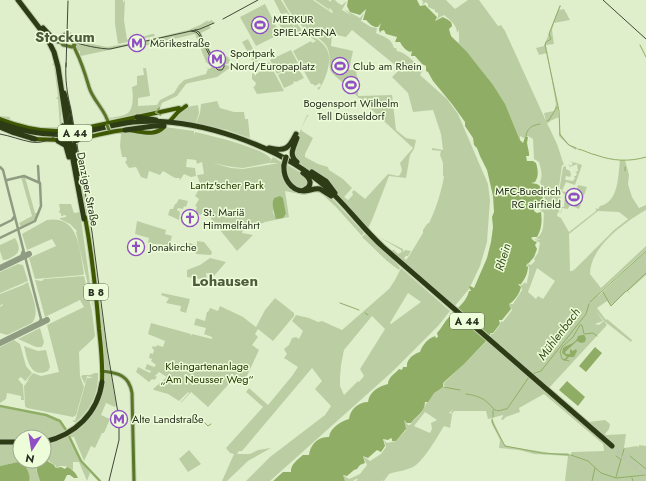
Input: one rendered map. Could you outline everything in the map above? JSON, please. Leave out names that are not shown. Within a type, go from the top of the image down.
[{"type":"highway","name":"Danziger Straße","points":[[19,0],[50,39],[58,57],[62,91]]},
{"type":"highway","name":"Danziger Straße","points":[[19,0],[50,42],[57,62],[84,215]]},
{"type":"highway","points":[[40,25],[54,40],[58,42],[60,39]]},
{"type":"highway","points":[[44,33],[53,59],[56,61]]},
{"type":"highway","points":[[62,91],[84,215]]},
{"type":"highway","points":[[137,117],[148,118],[168,124]]},
{"type":"highway","points":[[0,123],[42,131]]},
{"type":"highway","points":[[0,123],[12,132],[35,139]]},
{"type":"highway","name":"A 44","points":[[0,123],[28,134],[61,137],[81,135],[130,125],[168,124],[208,129],[246,141],[275,154],[302,169],[322,184],[341,203],[365,232],[399,263],[611,446]]},
{"type":"highway","points":[[125,130],[168,124]]},
{"type":"highway","name":"A 44","points":[[168,124],[233,139],[265,151],[293,166],[316,181],[341,203]]},
{"type":"highway","name":"Danziger Straße","points":[[70,136],[84,215]]},
{"type":"highway","points":[[58,140],[70,136]]},
{"type":"highway","points":[[70,136],[78,179]]},
{"type":"highway","points":[[246,141],[280,150],[289,146],[296,136]]},
{"type":"highway","points":[[296,136],[291,156],[294,160],[326,181],[341,203]]},
{"type":"highway","points":[[296,136],[284,165],[286,180],[295,189],[303,191],[317,189],[322,190],[341,203]]},
{"type":"highway","points":[[287,157],[293,147]]},
{"type":"highway","points":[[284,165],[286,177],[291,184],[298,189],[306,189],[310,185],[309,179],[293,166]]},
{"type":"highway","name":"Danziger Straße","points":[[52,438],[67,433],[80,425],[92,410],[98,398],[101,382]]},
{"type":"highway","points":[[0,443],[12,443]]},
{"type":"main road","points":[[78,54],[62,44],[60,39],[63,35],[69,33],[72,37],[86,73],[90,90],[107,122],[110,133]]},
{"type":"main road","points":[[68,48],[75,45]]},
{"type":"main road","points":[[168,124],[178,112],[186,106]]},
{"type":"main road","points":[[70,136],[111,121],[179,108],[178,112]]},
{"type":"main road","points":[[42,131],[70,136],[110,133],[125,130]]},
{"type":"main road","points":[[6,132],[35,139],[58,140]]},
{"type":"main road","name":"Danziger Straße","points":[[84,215],[103,371],[101,382]]},
{"type":"main road","points":[[103,371],[120,375],[127,379],[131,386],[134,481]]},
{"type":"green space","points":[[115,0],[123,0],[123,3],[125,0],[124,20],[127,40],[132,37],[135,39],[153,34],[155,36],[118,44],[115,24]]},
{"type":"green space","points":[[274,0],[281,0],[301,31],[298,33],[289,18],[296,31],[291,36],[286,37],[277,20],[281,15],[289,16],[287,13],[281,14]]},
{"type":"green space","points":[[283,0],[313,0],[332,13],[333,12],[330,8],[331,11],[315,0],[328,0],[331,2],[331,0],[335,0],[342,5],[347,1],[342,10],[351,15],[344,9],[360,18],[364,13],[361,21],[371,27],[377,28],[376,33],[389,39],[397,51],[408,56],[423,70],[420,75],[447,99],[458,114],[488,184],[490,200],[487,242],[480,266],[469,289],[454,307],[383,247],[342,200],[288,159],[307,115],[309,115],[301,129],[313,138],[305,157],[318,164],[328,167],[329,170],[343,179],[352,188],[344,197],[348,200],[353,195],[352,192],[354,190],[365,199],[388,174],[400,175],[402,170],[400,163],[413,148],[332,73],[327,47],[321,40],[300,24]],"holes":[[[352,30],[400,69],[392,77],[408,93],[413,112],[433,110],[441,134],[443,150],[432,148],[432,150],[441,151],[440,155],[443,163],[444,177],[432,218],[423,230],[423,233],[406,260],[404,258],[408,256],[411,251],[405,250],[403,252],[403,249],[379,237],[401,250],[402,252],[398,254],[394,250],[391,250],[368,228],[389,176],[406,178],[410,155],[414,149],[416,140],[406,138],[396,130],[392,95],[358,96],[358,77],[356,70],[349,70],[353,51],[331,46],[332,34],[346,37]]]},
{"type":"green space","points":[[422,0],[446,0],[455,9],[468,0],[479,0],[498,26],[501,25],[505,31],[546,121],[544,113],[554,111],[556,104],[547,53],[539,55],[536,48],[544,46],[560,5],[559,10],[564,9],[570,20],[554,23],[552,30],[554,44],[546,45],[559,117],[547,123],[557,144],[564,165],[562,165],[558,194],[561,194],[559,212],[561,212],[561,207],[564,207],[565,195],[562,192],[559,192],[563,167],[566,166],[566,169],[570,171],[571,175],[570,177],[566,176],[566,180],[573,181],[575,178],[574,176],[576,176],[577,173],[575,172],[578,171],[577,164],[570,167],[568,164],[571,166],[573,163],[570,161],[582,165],[575,185],[566,182],[562,191],[575,195],[578,185],[587,187],[579,209],[570,205],[568,209],[562,208],[561,213],[558,212],[557,216],[561,218],[569,232],[596,211],[595,208],[598,209],[611,199],[618,180],[620,160],[625,160],[629,175],[628,184],[632,197],[639,208],[646,205],[646,210],[619,228],[602,245],[596,254],[590,274],[601,288],[646,246],[646,250],[601,291],[597,297],[646,251],[646,275],[628,291],[631,295],[627,291],[611,306],[607,301],[597,308],[606,320],[607,319],[632,340],[631,342],[604,321],[607,325],[548,389],[534,375],[541,371],[528,377],[609,447],[613,445],[589,424],[589,422],[605,420],[610,424],[609,429],[605,434],[606,435],[626,434],[624,448],[639,447],[639,445],[646,446],[646,481],[565,481],[568,456],[534,454],[519,450],[499,448],[500,440],[491,422],[492,418],[504,444],[507,446],[550,453],[568,453],[570,455],[572,452],[604,451],[603,444],[544,394],[519,408],[520,412],[506,417],[503,420],[501,419],[503,415],[488,419],[486,411],[454,411],[452,414],[450,428],[444,426],[422,460],[413,467],[389,474],[384,481],[382,481],[384,479],[381,481],[356,481],[358,479],[356,479],[353,481],[345,481],[343,475],[349,479],[360,474],[367,465],[363,456],[370,461],[381,454],[386,447],[384,440],[387,443],[396,441],[406,430],[403,420],[410,425],[421,413],[434,393],[441,388],[446,388],[443,384],[487,341],[499,351],[502,349],[490,338],[490,333],[493,334],[500,325],[501,321],[503,322],[512,310],[509,304],[513,304],[522,290],[519,284],[522,285],[525,282],[526,284],[527,283],[529,270],[528,265],[526,266],[528,264],[531,265],[535,261],[534,259],[538,253],[540,243],[534,239],[541,240],[536,238],[542,231],[544,213],[540,210],[545,201],[540,182],[542,175],[539,162],[534,159],[533,139],[528,136],[524,138],[520,136],[520,140],[508,112],[493,87],[466,51],[455,40],[459,43],[459,30],[457,33],[454,25],[444,15],[435,20],[438,17],[438,13],[428,7],[426,2],[422,5]],"holes":[[[598,211],[619,212],[628,219],[614,230],[575,269],[570,271],[569,234]],[[537,268],[555,281],[543,299],[538,296],[536,299],[528,292]],[[596,311],[604,321],[599,325],[595,324],[603,321]],[[425,412],[437,420],[431,423],[432,429],[430,433],[414,426]]]},
{"type":"green space","name":"MERKUR SPIEL-ARENA","points":[[265,4],[280,34],[256,46],[240,17]]},
{"type":"green space","points":[[208,20],[207,22],[212,20],[214,23],[209,25],[211,28],[201,33],[211,52],[210,53],[222,63],[217,57],[224,54],[226,57],[227,56],[230,60],[228,64],[224,64],[231,67],[217,77],[186,84],[177,96],[162,103],[159,111],[109,118],[124,115],[130,111],[133,101],[132,87],[137,85],[137,76],[144,75],[143,68],[146,68],[150,96],[138,98],[138,106],[157,105],[160,100],[174,93],[184,80],[206,74],[208,69],[206,67],[209,69],[212,67],[206,62],[195,34],[144,46],[143,41],[188,30]]},
{"type":"green space","points":[[306,32],[322,43],[329,55],[327,74],[321,86],[320,83],[315,86],[311,84],[293,51],[311,41],[312,43],[316,41],[306,34]]},
{"type":"green space","points":[[248,39],[254,51],[257,50],[255,51],[261,59],[258,58],[258,61],[254,63],[242,42]]},
{"type":"green space","points":[[78,41],[107,47],[131,43],[132,45],[81,56],[79,54],[80,51],[75,48],[75,43]]},
{"type":"green space","points":[[291,50],[298,63],[277,74],[270,60]]},
{"type":"green space","points":[[56,62],[60,98],[61,130],[42,130],[0,121],[0,116],[10,117],[10,120],[40,128],[60,127],[58,99],[56,99],[58,96],[54,66],[52,64]]},
{"type":"green space","points":[[269,62],[284,91],[257,94],[253,87],[256,83],[252,79],[252,74],[254,73],[255,76],[261,71],[259,68]]},
{"type":"green space","points":[[296,65],[304,78],[296,82],[294,81],[293,84],[284,88],[278,75],[286,70],[288,72],[289,69]]},
{"type":"green space","points":[[217,101],[220,108],[234,112],[244,112],[245,119],[248,119],[250,138],[227,130],[196,123],[200,113],[201,104]]},
{"type":"green space","points":[[198,105],[199,113],[195,125],[171,121],[183,110]]},
{"type":"green space","points":[[559,120],[560,133],[569,145],[577,148],[576,150],[568,145],[559,136]]},
{"type":"green space","name":"Lantz'scher Park","points":[[165,127],[194,131],[194,135],[195,132],[248,146],[271,159],[269,163],[273,157],[283,163],[283,167],[292,188],[318,189],[331,197],[364,233],[362,236],[322,194],[316,192],[304,195],[285,191],[289,217],[265,222],[256,226],[244,224],[242,233],[253,235],[237,251],[208,215],[195,213],[197,207],[195,206],[199,199],[195,196],[201,186],[197,175],[204,174],[202,162],[197,164],[196,160],[187,159],[186,167],[195,168],[196,176],[191,177],[184,174],[180,180],[179,178],[175,178],[163,171],[160,175],[149,171],[147,179],[141,177],[136,167],[129,168],[125,162],[127,160],[126,157],[122,157],[120,146],[121,134],[114,133],[127,131],[148,134]],"holes":[[[213,163],[243,168],[269,163],[279,163],[243,169],[231,168]],[[274,198],[283,198],[286,215],[282,218],[276,218],[273,213],[273,200]]]},
{"type":"green space","points":[[286,164],[309,180],[305,189],[295,187],[292,184],[288,178]]},
{"type":"green space","points":[[21,177],[25,177],[35,213],[38,213],[34,220],[21,227],[19,223],[32,216]]},
{"type":"green space","points":[[81,187],[84,190],[110,371],[103,369],[89,233]]},
{"type":"green space","points":[[179,199],[188,201],[186,207],[184,206],[183,209],[178,208],[177,210],[180,212],[179,220],[168,215],[170,209],[173,209]]},
{"type":"green space","points":[[59,204],[71,204],[74,213],[80,212],[94,312],[77,231],[70,224],[60,219],[66,217],[66,215],[61,216],[61,213],[59,213]]},
{"type":"green space","points":[[47,220],[58,220],[66,223],[76,235],[79,244],[84,273],[83,275],[35,279],[29,258],[56,246],[52,239],[27,250],[22,234]]},
{"type":"green space","points":[[137,221],[166,230],[165,234],[172,236],[169,246],[148,243],[149,238],[135,234]]},
{"type":"green space","points":[[365,234],[397,264],[400,268],[399,270],[387,261],[362,237]]},
{"type":"green space","points":[[15,238],[19,246],[17,253],[7,260],[3,260],[0,245]]},
{"type":"green space","points":[[197,241],[204,242],[212,252],[211,255],[196,254],[196,251],[184,249],[185,242],[197,245]]},
{"type":"green space","points":[[210,258],[226,262],[214,276],[206,273],[207,280],[187,277],[187,270],[200,265]]},
{"type":"green space","points":[[18,264],[23,265],[28,281],[0,293],[0,272]]},
{"type":"green space","points":[[401,268],[450,311],[438,326],[392,372],[270,481],[246,481],[270,457],[325,415],[331,406],[315,389],[322,381],[312,368],[242,451],[239,451],[237,454],[250,454],[258,450],[271,448],[248,461],[227,481],[222,481],[234,454],[230,453],[226,448],[263,407],[246,392],[249,388],[268,405],[298,367],[284,358],[287,354],[284,349],[289,345],[292,338],[296,337],[299,339],[303,331],[292,321],[296,315],[318,322],[322,321],[342,330],[389,289]],"holes":[[[408,293],[421,302],[391,324],[390,323]],[[372,316],[385,329],[360,369],[364,376],[344,395],[340,386],[341,365],[344,350]]]},
{"type":"green space","points":[[84,276],[92,311],[95,336],[79,352],[80,376],[84,387],[76,415],[73,417],[27,408],[25,406],[24,386],[30,378],[25,382],[33,373],[41,376],[59,372],[47,325],[84,307],[80,300],[45,317],[35,280],[42,281],[44,279]]},
{"type":"green space","points":[[28,282],[33,297],[36,314],[35,319],[32,323],[7,335],[0,333],[0,307],[3,305],[2,304],[0,306],[0,294]]},
{"type":"green space","points":[[162,293],[190,299],[186,313],[180,311],[181,306],[166,303],[169,298],[161,295]]},
{"type":"green space","name":"Kleingartenanlage „Am Neusser Weg“","points":[[275,298],[294,313],[294,316],[273,341],[258,329],[255,334],[258,337],[252,345],[259,350],[244,382],[237,375],[208,407],[191,392],[181,403],[189,393],[188,392],[179,401],[168,394],[154,390],[153,389],[167,377],[159,372],[155,376],[157,377],[154,380],[152,379],[149,382],[136,372],[138,367],[150,373],[151,371],[145,369],[147,364],[154,367],[156,365],[151,361],[152,359],[149,358],[150,353],[153,354],[154,350],[152,348],[153,346],[156,347],[157,345],[163,347],[165,341],[148,334],[151,323],[191,334],[190,337],[192,334],[212,339],[212,337],[204,334],[206,328],[194,325],[196,318],[205,321],[207,312],[210,308],[218,311],[220,306],[243,317],[256,327],[265,310]]},
{"type":"green space","points":[[40,328],[44,342],[42,347],[36,347],[18,339]]},
{"type":"green space","points":[[14,340],[20,344],[26,366],[32,373],[25,381],[21,377],[18,379],[23,385],[24,400],[21,400],[21,396],[7,393],[6,399],[0,403],[0,347]]},
{"type":"green space","points":[[24,346],[38,351],[46,350],[50,367],[48,371],[42,373],[33,370],[28,362]]},
{"type":"green space","points":[[105,372],[111,373],[116,405],[115,407],[106,403],[101,415],[110,419],[95,448],[91,446],[84,461],[74,437],[71,437],[69,433],[92,411]]},
{"type":"green space","points":[[98,373],[98,381],[95,395],[85,413],[75,423],[73,420],[75,421],[87,378],[93,378],[87,376],[85,384],[81,376]]},
{"type":"green space","points":[[0,407],[52,417],[60,422],[67,432],[52,437],[52,429],[12,429],[12,442],[0,441]]},
{"type":"green space","points":[[67,435],[78,457],[90,473],[87,481],[79,462],[73,462],[73,470],[63,466],[56,468],[56,466],[52,463],[52,440]]},
{"type":"green space","points":[[0,444],[12,444],[12,463],[0,466]]},
{"type":"green space","points":[[189,450],[201,464],[188,472],[179,459]]},
{"type":"green space","points":[[25,469],[36,469],[40,481],[29,481],[29,474]]},
{"type":"water","name":"Rhein","points":[[348,0],[417,0],[420,6],[425,5],[437,17],[435,21],[443,17],[450,21],[452,24],[449,29],[451,36],[467,52],[493,85],[505,104],[520,140],[523,143],[525,137],[528,137],[527,143],[529,156],[526,156],[527,161],[533,161],[536,163],[538,171],[535,182],[531,183],[537,184],[541,187],[543,199],[540,207],[535,207],[534,211],[537,213],[541,212],[542,219],[540,231],[537,237],[531,238],[537,242],[535,245],[537,249],[534,257],[527,264],[526,267],[528,266],[528,269],[525,278],[521,284],[518,284],[521,287],[519,292],[515,299],[509,304],[511,309],[502,320],[499,320],[500,324],[493,333],[490,333],[490,337],[443,383],[443,387],[434,393],[428,402],[425,402],[424,409],[411,423],[407,423],[404,420],[406,429],[396,441],[392,441],[391,438],[388,440],[383,439],[385,446],[381,452],[377,450],[368,458],[363,456],[365,463],[360,465],[347,476],[343,475],[345,481],[273,481],[283,472],[291,472],[293,465],[297,460],[303,455],[309,455],[315,442],[321,438],[329,437],[331,431],[336,425],[349,419],[353,409],[361,403],[368,402],[372,392],[381,386],[388,384],[390,377],[399,369],[402,370],[403,367],[407,367],[409,360],[415,354],[420,352],[428,340],[436,336],[436,338],[438,337],[437,333],[449,317],[453,318],[454,315],[452,315],[464,301],[469,291],[471,291],[469,287],[474,288],[487,258],[491,242],[493,227],[492,217],[494,212],[493,196],[487,170],[477,148],[474,145],[473,138],[465,126],[465,122],[426,71],[426,66],[422,64],[415,56],[411,56],[412,51],[410,52],[407,50],[400,42],[395,42],[397,37],[386,34],[384,30],[380,33],[379,29],[381,23],[378,27],[375,27],[366,20],[363,20],[366,9],[360,15],[350,12],[347,6]]},
{"type":"water","points":[[280,196],[283,198],[286,214],[283,218],[276,219],[273,208],[273,200],[274,198]]},
{"type":"water","points":[[582,335],[586,338],[585,342],[581,343],[577,341],[565,352],[566,354],[570,354],[570,349],[573,351],[576,349],[577,351],[574,357],[569,357],[565,361],[563,360],[567,357],[562,353],[563,348],[574,342],[578,336]]},
{"type":"water","points":[[595,347],[602,353],[586,372],[579,366]]},
{"type":"water","points":[[567,381],[585,397],[578,406],[559,390]]},
{"type":"water","points":[[12,463],[12,469],[27,469],[29,473],[29,481],[0,481],[0,466]]},
{"type":"water","points":[[52,464],[56,468],[69,468],[78,478],[67,475],[64,481],[40,481],[37,469],[52,469]]},
{"type":"waterway","points":[[560,6],[549,34],[551,39],[546,42],[545,45],[559,111],[560,135],[569,145],[576,148]]},
{"type":"waterway","points":[[640,45],[646,57]]},
{"type":"waterway","points":[[547,121],[557,107]]},
{"type":"waterway","points":[[526,137],[527,131],[530,128],[540,124]]},
{"type":"waterway","points":[[578,149],[615,160],[634,160],[646,157]]},
{"type":"waterway","name":"Mühlenbach","points":[[590,302],[646,251]]},
{"type":"waterway","points":[[627,291],[646,273]]},
{"type":"waterway","points":[[603,292],[611,306],[626,291]]},
{"type":"waterway","points":[[340,303],[359,310]]},
{"type":"waterway","name":"Mühlenbach","points":[[533,374],[541,371],[586,314],[589,304]]},
{"type":"waterway","name":"Mühlenbach","points":[[569,361],[562,359],[560,352],[562,347],[573,337],[580,325],[582,325],[584,334],[593,333],[597,336]]},
{"type":"waterway","name":"Mühlenbach","points":[[466,394],[483,399],[495,410],[498,411],[507,409],[529,377]]},
{"type":"waterway","name":"Mühlenbach","points":[[443,387],[460,390]]},
{"type":"waterway","points":[[0,406],[46,415],[60,421],[81,461],[100,481]]},
{"type":"waterway","points":[[493,410],[493,417]]},
{"type":"waterway","points":[[201,419],[208,426],[211,424]]},
{"type":"waterway","points":[[492,419],[493,424],[505,446],[542,453],[569,455]]},
{"type":"waterway","points":[[616,477],[624,449]]},
{"type":"waterway","points":[[571,455],[588,461],[601,473],[616,478],[646,475]]},
{"type":"waterway","points":[[616,456],[620,459]]},
{"type":"waterway","points":[[630,456],[646,469]]},
{"type":"waterway","points":[[592,481],[595,468]]},
{"type":"taxiway","points":[[38,166],[39,182]]},
{"type":"taxiway","points":[[0,167],[3,170],[42,323]]},
{"type":"taxiway","points":[[0,238],[35,221],[41,206],[40,183],[24,176],[7,180],[6,182]]},
{"type":"taxiway","points":[[0,226],[12,220],[14,217]]},
{"type":"taxiway","points":[[16,260],[21,257],[23,251]]},
{"type":"taxiway","points":[[38,325],[41,319]]},
{"type":"runway","points":[[0,268],[29,254]]},
{"type":"runway","points":[[0,343],[47,320]]},
{"type":"tunnel","points":[[611,446],[646,476]]},
{"type":"tram line","points":[[223,19],[258,0]]},
{"type":"tram line","points":[[603,0],[646,39]]},
{"type":"tram line","points":[[66,67],[68,1]]},
{"type":"tram line","points":[[67,33],[72,41],[110,49],[200,29],[214,23]]},
{"type":"tram line","points":[[191,31],[196,32],[199,35],[216,68],[218,70],[222,70],[224,64],[210,53],[199,32],[195,30]]},
{"type":"tram line","points":[[66,63],[67,92],[92,232],[107,348],[119,419],[119,440],[109,481]]},
{"type":"tram line","points":[[0,134],[31,142],[45,141],[51,139],[61,131],[65,126],[70,113]]},
{"type":"railway","points":[[118,411],[119,416]]},
{"type":"place","name":"MERKUR SPIEL-ARENA","points":[[260,25]]},
{"type":"place","name":"Mörikestraße","points":[[137,43]]},
{"type":"place","name":"Sportpark Nord/Europaplatz","points":[[217,59]]},
{"type":"place","name":"Club am Rhein","points":[[340,66]]},
{"type":"place","name":"Bogensport Wilhelm Tell Düsseldorf","points":[[351,85]]},
{"type":"place","name":"MFC-Buedrich RC airfield","points":[[574,197]]},
{"type":"place","name":"St. Mariä Himmelfahrt","points":[[190,218]]},
{"type":"place","name":"Jonakirche","points":[[136,247]]},
{"type":"place","name":"Alte Landstraße","points":[[119,419]]},
{"type":"district","name":"Stockum","points":[[65,37]]},
{"type":"district","name":"Lohausen","points":[[225,281]]}]
